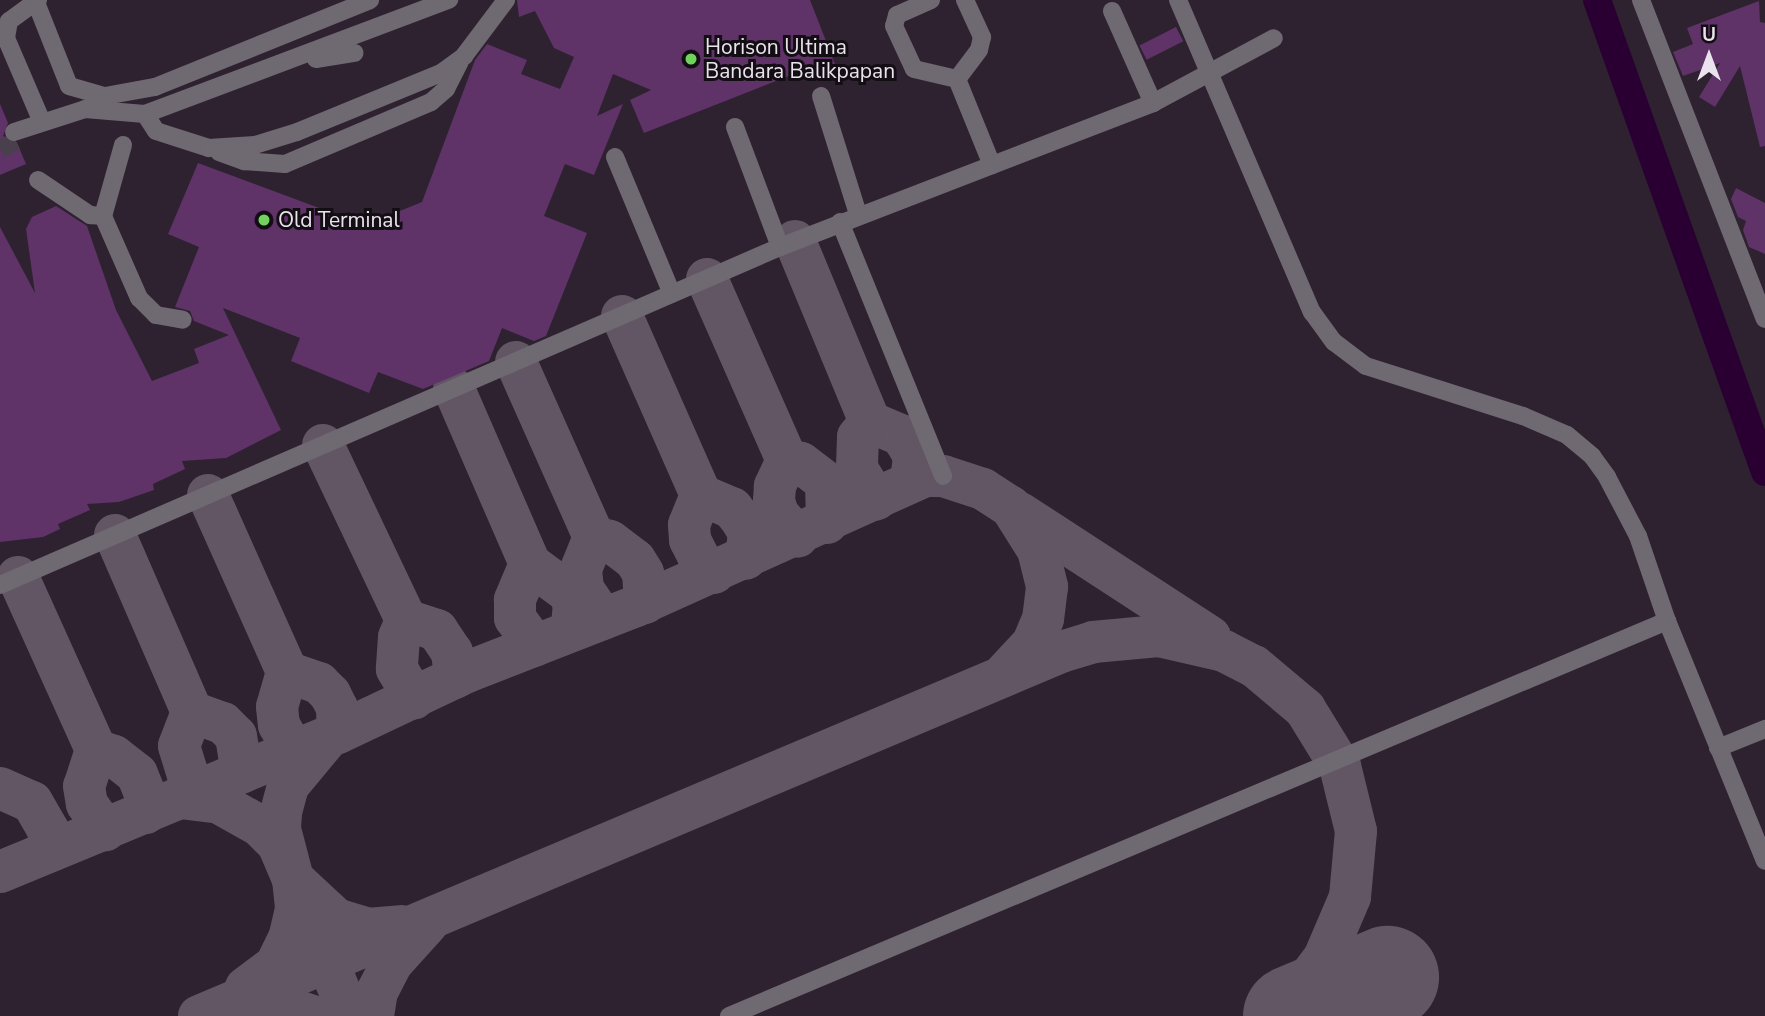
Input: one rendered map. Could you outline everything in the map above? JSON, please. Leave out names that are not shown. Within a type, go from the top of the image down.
[{"type":"street","points":[[42,122],[6,38],[9,21],[36,0],[69,86],[105,96],[155,87],[370,0]]},
{"type":"street","points":[[72,111],[15,137],[42,122],[72,111],[145,114],[449,0]]},
{"type":"street","points":[[145,114],[156,131],[244,161],[285,164],[431,102],[446,89],[464,56],[506,0]]},
{"type":"street","points":[[930,0],[898,15],[894,26],[914,69],[957,79]]},
{"type":"street","points":[[957,79],[979,50],[982,37],[965,0]]},
{"type":"street","points":[[1178,0],[1312,312],[1334,342],[1366,366],[1534,421],[1567,435],[1592,456],[1638,537],[1667,621],[1765,860]]},
{"type":"street","points":[[1641,0],[1765,319]]},
{"type":"street","points":[[1112,11],[1153,103]]},
{"type":"street","points":[[0,584],[858,214],[1153,103],[1274,38]]},
{"type":"street","points":[[278,65],[355,53]]},
{"type":"street","points":[[209,148],[255,145],[297,132],[418,85],[464,56]]},
{"type":"street","points":[[957,79],[992,165]]},
{"type":"street","points":[[821,96],[858,214]]},
{"type":"street","points":[[735,127],[780,247]]},
{"type":"street","points":[[124,145],[103,216],[138,298],[156,315],[183,320]]},
{"type":"street","points":[[615,157],[672,294]]},
{"type":"street","points":[[38,180],[90,215],[103,216]]},
{"type":"street","points":[[840,222],[943,476]]},
{"type":"street","points":[[729,1016],[1667,621]]},
{"type":"street","points":[[1718,748],[1765,730]]},
{"type":"building","points":[[517,0],[810,0],[835,64],[812,74],[809,68],[644,133],[630,100],[651,90],[613,74],[597,116],[623,104],[594,175],[565,164],[544,216],[587,233],[546,336],[534,341],[502,328],[489,361],[423,389],[378,372],[369,393],[291,361],[300,338],[223,308],[281,430],[226,458],[182,461],[185,469],[153,484],[154,490],[119,502],[87,504],[90,510],[58,524],[60,529],[43,537],[0,542],[0,227],[35,293],[26,229],[32,217],[56,206],[87,226],[116,310],[152,381],[199,363],[194,349],[229,335],[194,321],[190,311],[175,307],[199,247],[168,234],[198,163],[365,225],[422,202],[475,60],[487,44],[527,60],[521,74],[560,89],[574,57],[554,48],[535,11],[519,17]]},
{"type":"building","points":[[1759,1],[1760,22],[1765,23],[1765,146],[1760,147],[1740,66],[1715,107],[1699,97],[1720,63],[1683,76],[1673,52],[1693,44],[1687,28]]},
{"type":"building","points":[[1176,27],[1183,41],[1147,60],[1139,46]]},
{"type":"building","points":[[0,104],[8,123],[3,136],[17,143],[26,164],[0,175]]},
{"type":"building","points":[[1736,188],[1765,203],[1765,254],[1749,247],[1743,230],[1746,221],[1738,217],[1731,199]]},
{"type":"waterway","points":[[1597,0],[1765,472]]},
{"type":"taxiway","points":[[795,241],[870,422]]},
{"type":"taxiway","points":[[707,279],[787,460],[775,486],[774,501],[778,514],[798,537]]},
{"type":"taxiway","points":[[622,316],[701,495]]},
{"type":"taxiway","points":[[516,362],[594,537],[581,570],[583,589],[603,619]]},
{"type":"taxiway","points":[[454,389],[530,564],[568,592],[574,603],[572,624]]},
{"type":"taxiway","points":[[870,422],[858,437],[857,469],[876,499]]},
{"type":"taxiway","points":[[870,422],[901,435],[914,457],[911,481]]},
{"type":"taxiway","points":[[323,445],[406,620],[399,637],[397,669],[414,698]]},
{"type":"taxiway","points":[[787,460],[801,463],[826,482],[827,523]]},
{"type":"taxiway","points":[[0,872],[338,733],[467,672],[636,606],[925,476],[943,476],[983,489],[1011,507],[1038,550],[1047,587],[1043,619],[1033,643],[1005,673]]},
{"type":"taxiway","points":[[208,495],[287,672],[277,707],[279,725],[294,751]]},
{"type":"taxiway","points":[[701,495],[732,508],[742,521],[749,533],[746,559]]},
{"type":"taxiway","points":[[701,495],[689,525],[690,540],[702,564],[714,573]]},
{"type":"taxiway","points":[[1020,513],[1210,637]]},
{"type":"taxiway","points":[[115,535],[192,712]]},
{"type":"taxiway","points":[[594,537],[610,541],[635,560],[643,573],[645,603]]},
{"type":"taxiway","points":[[530,564],[515,600],[515,618],[535,646]]},
{"type":"taxiway","points":[[18,577],[96,750],[84,786],[87,804],[105,830]]},
{"type":"taxiway","points":[[406,620],[437,630],[452,652],[455,678]]},
{"type":"taxiway","points":[[199,1016],[1061,652],[1093,642],[1159,636],[1224,651],[1254,666],[1305,709],[1340,766],[1356,831],[1350,897],[1324,958],[1304,985],[1268,1016]]},
{"type":"taxiway","points":[[287,672],[319,683],[330,694],[337,708],[338,733]]},
{"type":"taxiway","points":[[192,712],[223,723],[236,736],[242,773]]},
{"type":"taxiway","points":[[192,712],[179,746],[188,775],[201,790]]},
{"type":"taxiway","points":[[326,740],[288,786],[281,813],[280,829],[293,879],[336,919],[368,929],[401,926]]},
{"type":"taxiway","points":[[96,750],[114,756],[137,774],[147,799],[146,813]]},
{"type":"taxiway","points":[[0,788],[32,802],[48,830],[51,851]]},
{"type":"taxiway","points":[[180,798],[219,803],[260,826],[278,844],[293,879],[296,909],[290,936],[276,965],[246,988]]},
{"type":"taxiway","points":[[373,1016],[377,992],[391,964],[427,924]]},
{"type":"taxiway","points":[[317,936],[350,1016]]},
{"type":"taxiway","points":[[238,1003],[279,1005],[313,1016]]},
{"type":"runway","points":[[1294,1016],[1387,977]]},
{"type":"tunnel","points":[[0,149],[17,141]]},
{"type":"place","name":"Horison Ultima Bandara Balikpapan","points":[[691,59]]},
{"type":"place","name":"Old Terminal","points":[[264,220]]}]
